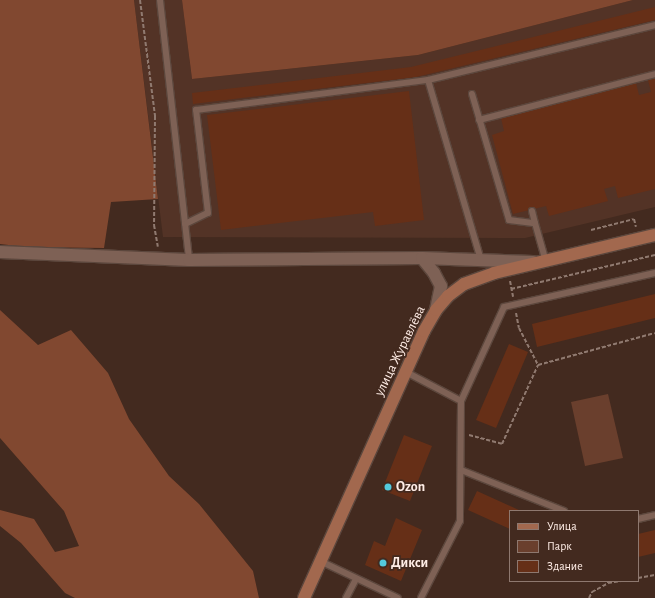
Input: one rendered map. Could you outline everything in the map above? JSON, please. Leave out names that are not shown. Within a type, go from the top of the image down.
[{"type":"street","name":"улица Журавлёва","points":[[304,598],[406,372],[436,310],[448,296],[464,284],[479,278],[655,235]]},
{"type":"street","points":[[0,252],[189,260],[422,258],[546,262]]},
{"type":"street","points":[[422,258],[434,273],[441,286],[436,310]]},
{"type":"lane","points":[[160,0],[189,260]]},
{"type":"lane","points":[[185,224],[208,213],[196,110],[428,80],[655,25]]},
{"type":"lane","points":[[479,120],[655,74]]},
{"type":"lane","points":[[428,80],[481,260]]},
{"type":"lane","points":[[472,94],[508,220],[535,223]]},
{"type":"lane","points":[[532,211],[546,262]]},
{"type":"lane","points":[[421,598],[460,521],[462,433],[461,401],[504,308],[655,273]]},
{"type":"lane","points":[[406,372],[461,401]]},
{"type":"lane","points":[[461,470],[561,510]]},
{"type":"lane","points":[[639,519],[655,515]]},
{"type":"lane","points":[[320,562],[398,598]]},
{"type":"lane","points":[[346,598],[356,579]]},
{"type":"path","points":[[140,0],[155,116],[154,225],[161,259]]},
{"type":"path","points":[[512,290],[655,255]]},
{"type":"path","points":[[507,270],[519,328],[538,365]]},
{"type":"path","points":[[538,365],[655,333]]},
{"type":"path","points":[[462,433],[502,444],[538,365]]},
{"type":"path","points":[[639,578],[655,575]]},
{"type":"path","points":[[589,598],[592,592],[608,582]]},
{"type":"shaded area","points":[[0,0],[134,0],[158,199],[111,202],[104,248],[26,247],[0,244]]},
{"type":"shaded area","points":[[134,0],[182,0],[192,79],[418,55],[633,0],[655,0],[655,207],[525,238],[163,237]]},
{"type":"shaded area","points":[[182,0],[633,0],[418,55],[192,79]]},
{"type":"shaded area","points":[[0,310],[38,345],[71,330],[108,373],[129,419],[169,476],[199,504],[253,571],[259,598],[75,598],[65,593],[21,543],[0,526],[0,510],[34,519],[55,552],[79,546],[64,511],[0,438]]},
{"type":"green space","points":[[608,394],[623,458],[585,466],[571,402]]},
{"type":"building","points":[[655,7],[655,20],[416,77],[193,104],[192,93],[411,67]]},
{"type":"building","points":[[655,78],[655,189],[618,198],[615,186],[604,189],[608,201],[549,216],[546,206],[513,214],[492,135],[504,131],[501,118],[636,83],[639,95],[651,92],[648,80]]},
{"type":"building","points":[[409,91],[424,220],[375,226],[373,212],[221,230],[207,115]]},
{"type":"building","points":[[655,294],[655,318],[537,347],[532,324]]},
{"type":"building","points":[[509,344],[528,352],[496,428],[476,420]]},
{"type":"building","points":[[404,435],[432,446],[410,501],[382,490]]},
{"type":"building","points":[[477,491],[519,510],[509,510],[509,529],[468,510]]},
{"type":"building","points":[[396,518],[422,530],[401,581],[365,565],[374,541],[385,546]]},
{"type":"building","points":[[655,530],[655,553],[639,557],[639,534]]},
{"type":"place","name":"Ozon","points":[[388,487]]},
{"type":"place","name":"Дикси","points":[[383,563]]}]
